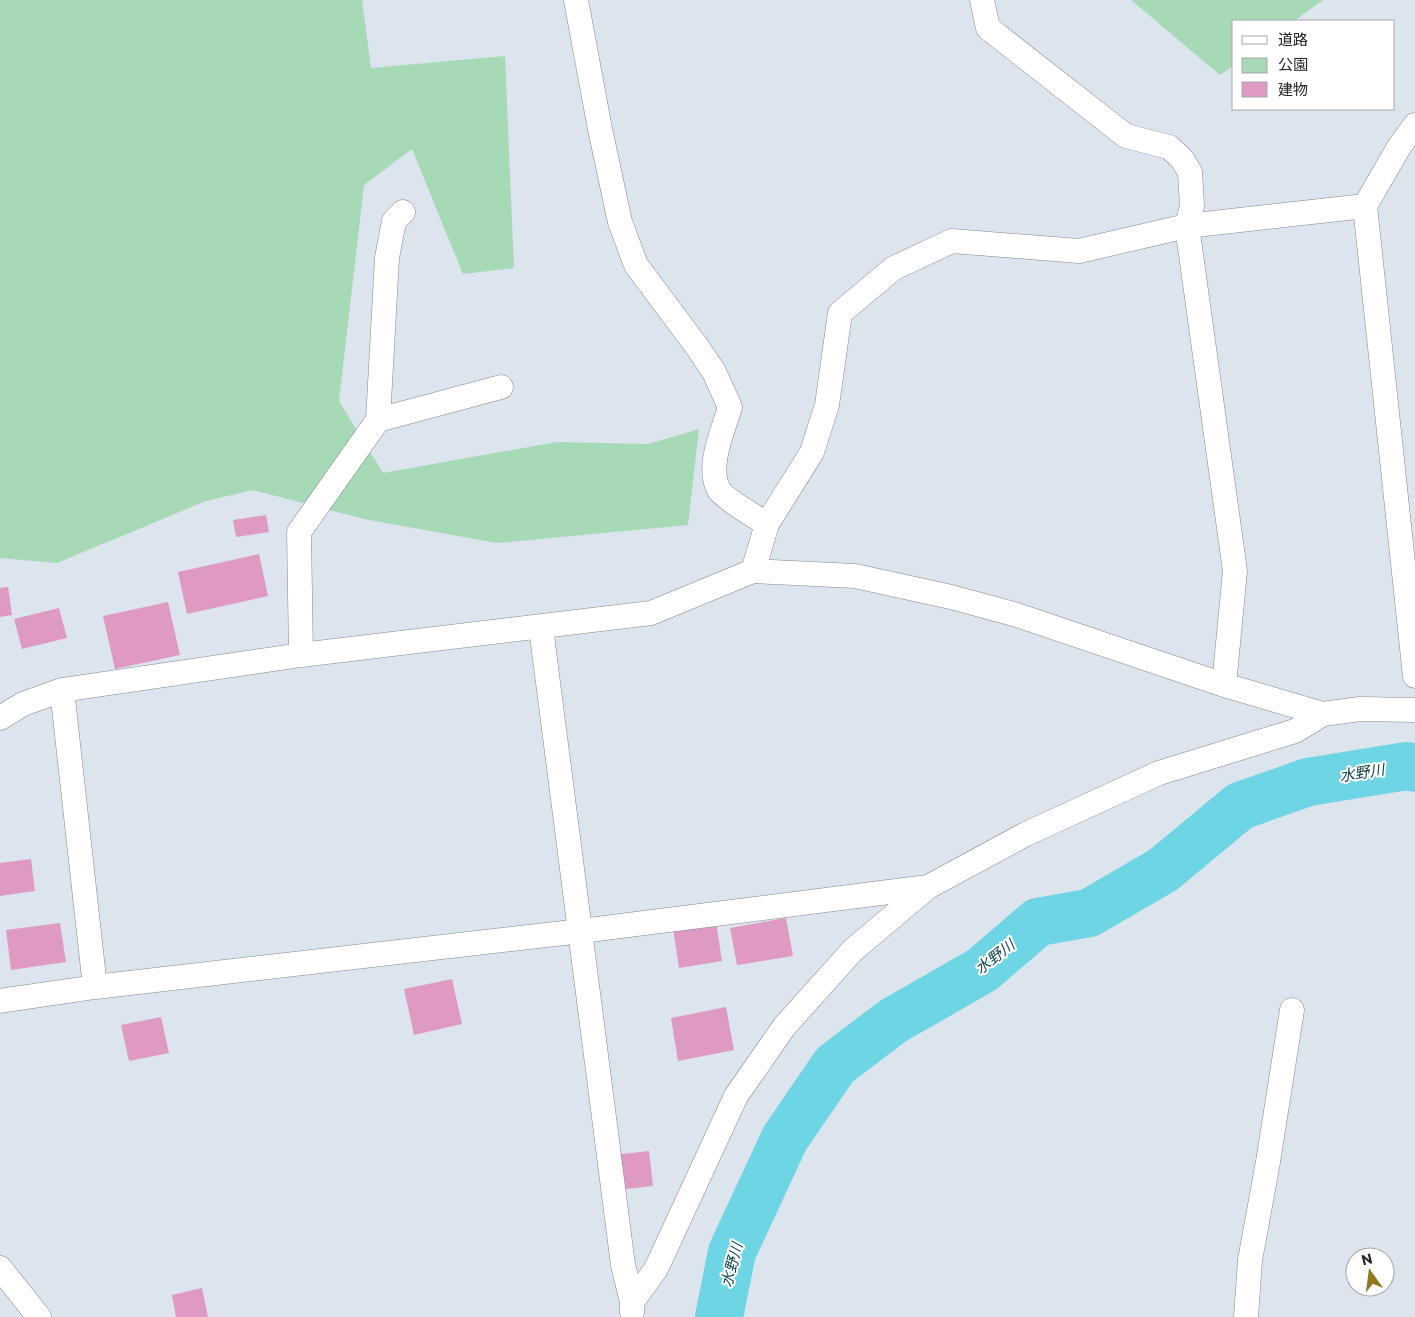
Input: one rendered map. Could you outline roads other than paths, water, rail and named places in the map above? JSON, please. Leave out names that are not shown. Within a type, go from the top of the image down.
[{"type":"street","points":[[576,0],[600,129],[620,222],[636,265],[714,372],[730,407],[717,451],[714,475],[720,492],[767,524]]},
{"type":"street","points":[[982,0],[988,28],[1126,136],[1168,147],[1182,159],[1190,172],[1192,206],[1187,226],[1235,571],[1224,685]]},
{"type":"street","points":[[1415,125],[1398,147],[1365,206],[1415,676]]},
{"type":"street","points":[[753,571],[767,524],[812,452],[827,405],[840,313],[894,268],[952,241],[1079,251],[1187,226],[1365,206]]},
{"type":"street","points":[[301,655],[299,532],[378,420],[387,258],[394,221],[403,212]]},
{"type":"street","points":[[378,420],[500,387]]},
{"type":"street","points":[[0,718],[23,704],[62,690],[301,655],[542,628],[651,613],[753,571],[855,576],[951,597],[1017,615],[1224,685],[1323,714],[1360,710],[1415,710]]},
{"type":"street","points":[[542,628],[622,1265],[632,1310]]},
{"type":"street","points":[[62,690],[95,987]]},
{"type":"street","points":[[632,1310],[656,1269],[736,1096],[784,1027],[853,950],[928,887],[1026,834],[1159,773],[1295,731],[1323,714]]},
{"type":"street","points":[[0,1001],[95,987],[581,931],[928,887]]},
{"type":"street","points":[[1246,1317],[1250,1260],[1268,1162],[1292,1010]]},
{"type":"street","points":[[0,1268],[39,1317]]},
{"type":"waterway","name":"水野川","points":[[719,1317],[732,1252],[785,1138],[835,1065],[893,1021],[982,970],[1038,922],[1089,913],[1163,870],[1240,806],[1308,782],[1407,766],[1415,768]]}]
